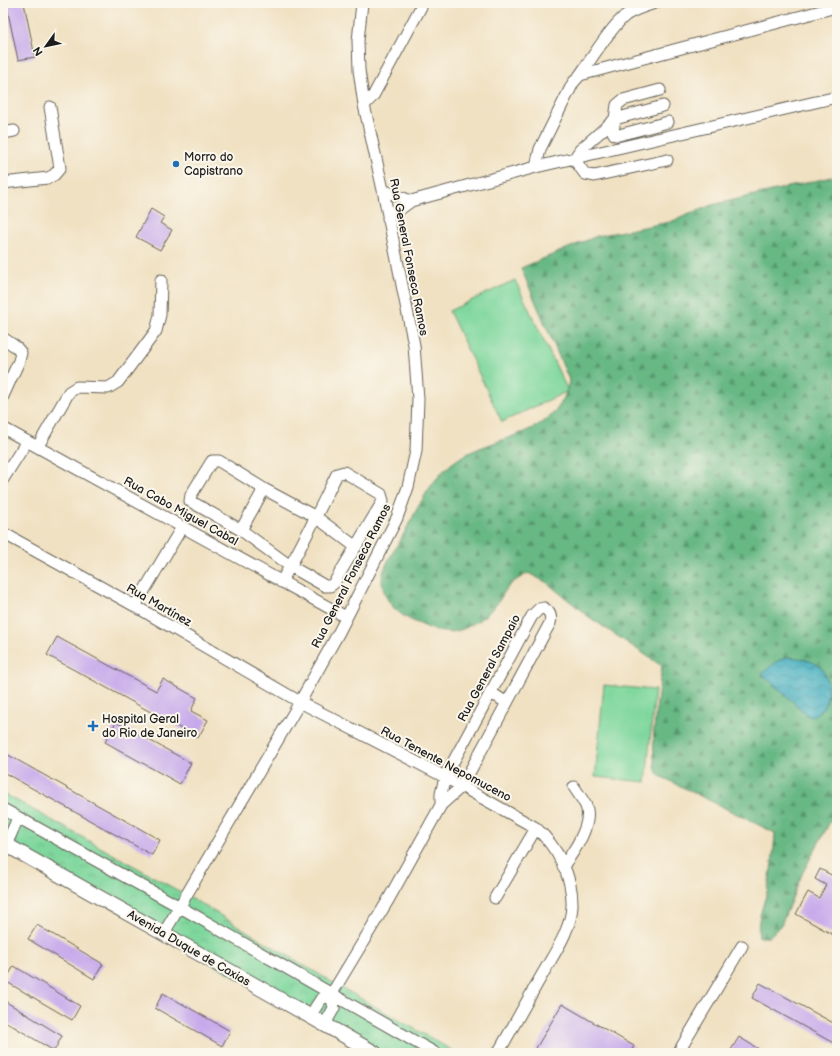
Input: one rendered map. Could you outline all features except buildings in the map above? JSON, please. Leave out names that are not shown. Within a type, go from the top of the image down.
[{"type":"main road","name":"Avenida Duque de Caxias","points":[[5,844],[375,1053]]},
{"type":"street","name":"Rua General Fonseca Ramos","points":[[164,933],[300,702],[346,618],[397,518],[408,487],[416,451],[418,399],[414,345],[383,190],[364,105],[359,70],[358,41],[362,3]]},
{"type":"street","points":[[364,105],[372,96],[423,3]]},
{"type":"street","points":[[536,168],[540,149],[573,83],[618,23],[626,15],[634,10],[655,3]]},
{"type":"street","points":[[580,75],[836,7]]},
{"type":"street","points":[[660,90],[623,100],[617,105],[613,132],[615,135],[668,122]]},
{"type":"street","points":[[388,218],[411,201],[536,168],[837,97]]},
{"type":"street","points":[[574,159],[580,150],[615,119],[662,106]]},
{"type":"street","points":[[3,183],[48,178],[54,175],[60,168],[50,107]]},
{"type":"street","points":[[574,159],[585,174],[594,176],[667,160]]},
{"type":"street","points":[[383,190],[411,201]]},
{"type":"street","points":[[38,446],[69,392],[77,387],[108,388],[118,382],[156,331],[160,315],[161,280]]},
{"type":"street","points":[[3,338],[16,347],[21,353],[19,361],[3,396]]},
{"type":"street","name":"Rua Cabo Miguel Cabal","points":[[3,428],[38,446],[346,618]]},
{"type":"street","points":[[3,479],[27,441]]},
{"type":"street","points":[[281,582],[290,566],[316,517],[337,474],[341,472],[381,494],[383,501],[356,547],[334,583],[330,586],[325,586],[290,566],[241,530],[190,501],[191,495],[212,462],[216,460],[264,489],[316,517],[356,547]]},
{"type":"street","points":[[241,530],[264,489]]},
{"type":"street","points":[[136,606],[182,527]]},
{"type":"street","name":"Rua Martínez","points":[[3,533],[136,606],[300,702]]},
{"type":"street","name":"Rua General Sampaio","points":[[310,1016],[321,999],[331,995],[387,902],[441,805],[462,786],[550,623],[551,618],[549,612],[544,608],[539,609],[532,616],[445,777],[441,794],[441,805]]},
{"type":"street","points":[[490,692],[507,703]]},
{"type":"street","name":"Rua Tenente Nepomuceno","points":[[300,702],[462,786],[536,828],[557,850],[570,887],[572,906],[566,933],[498,1053]]},
{"type":"street","points":[[563,866],[578,846],[587,818],[586,807],[574,787]]},
{"type":"street","points":[[3,809],[180,907],[331,995],[435,1053]]},
{"type":"street","points":[[5,844],[18,818]]},
{"type":"street","points":[[495,898],[536,828]]},
{"type":"street","points":[[678,1053],[742,946]]},
{"type":"street","points":[[325,1024],[334,1008],[331,995]]},
{"type":"green space","points":[[831,177],[837,178],[837,809],[803,872],[781,925],[769,937],[759,937],[758,925],[767,892],[775,833],[658,775],[655,765],[654,738],[662,666],[589,617],[546,582],[528,573],[510,585],[496,605],[483,617],[459,631],[451,632],[428,628],[405,617],[395,609],[385,594],[382,576],[389,558],[423,498],[442,472],[466,455],[537,425],[552,415],[563,400],[569,380],[521,268],[597,236],[670,222],[712,205]]},
{"type":"green space","points":[[515,280],[568,391],[502,422],[449,311]]},
{"type":"green space","points":[[604,685],[655,690],[646,782],[595,777]]},
{"type":"green space","points":[[3,793],[186,895],[337,985],[457,1053],[371,1053],[3,846]]},
{"type":"water","points":[[787,657],[805,659],[813,662],[820,667],[826,676],[828,695],[826,701],[821,710],[810,717],[762,674],[776,662]]},
{"type":"place","name":"Morro do Capistrano","points":[[176,164]]},
{"type":"place","name":"Hospital Geral do Rio de Janeiro","points":[[93,726]]}]
